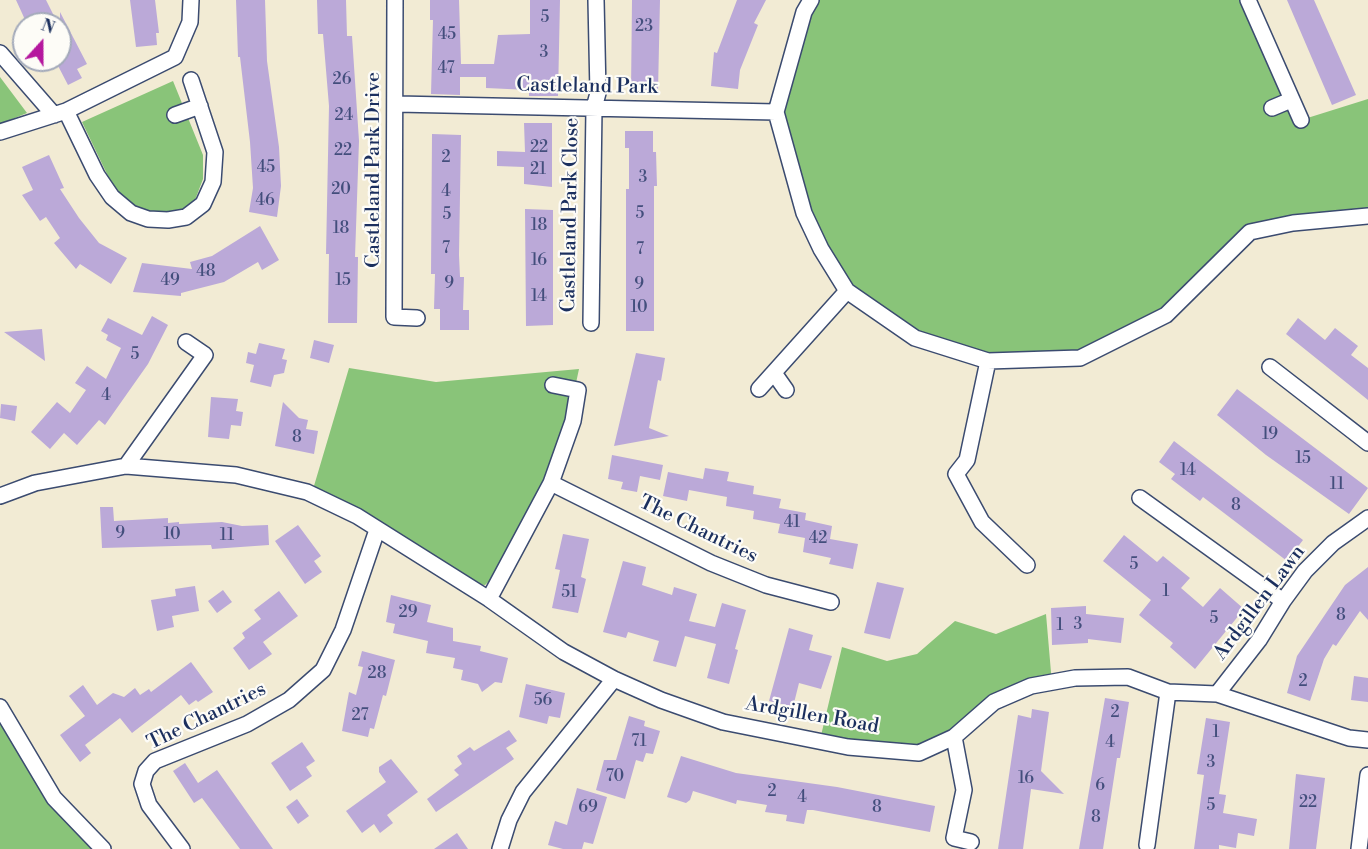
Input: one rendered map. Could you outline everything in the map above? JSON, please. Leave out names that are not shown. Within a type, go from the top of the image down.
[{"type":"street","points":[[0,132],[60,113],[175,57],[190,22],[191,0]]},
{"type":"street","name":"Castleland Park Drive","points":[[395,0],[397,104],[394,317],[417,318]]},
{"type":"street","name":"Castleland Park Close","points":[[591,323],[594,108],[598,93],[596,0]]},
{"type":"street","points":[[811,0],[804,12],[776,112],[804,213],[820,249],[847,291],[915,338],[988,361],[1080,358],[1166,315],[1250,232],[1293,223],[1368,216]]},
{"type":"street","points":[[1248,0],[1301,120]]},
{"type":"street","points":[[0,53],[60,113],[112,198],[131,213],[148,219],[168,220],[186,217],[203,204],[213,182],[215,152],[191,80]]},
{"type":"street","points":[[1272,108],[1291,100]]},
{"type":"street","name":"Castleland Park","points":[[397,104],[776,112]]},
{"type":"street","points":[[175,115],[200,106]]},
{"type":"street","points":[[759,389],[847,291]]},
{"type":"street","points":[[126,466],[205,355],[186,342]]},
{"type":"street","points":[[988,361],[967,460],[956,474],[982,522],[1027,565]]},
{"type":"street","points":[[1269,367],[1368,443]]},
{"type":"street","points":[[774,373],[786,390]]},
{"type":"street","points":[[489,599],[551,483],[573,422],[578,390],[553,385]]},
{"type":"street","points":[[0,496],[35,483],[126,466],[237,475],[307,492],[357,516],[489,599],[564,652],[614,679],[523,792],[509,820],[500,849]]},
{"type":"street","name":"The Chantries","points":[[551,483],[711,563],[766,585],[831,602]]},
{"type":"street","points":[[1140,498],[1283,601]]},
{"type":"street","name":"Ardgillen Lawn","points":[[1217,694],[1259,640],[1305,571],[1333,543],[1368,518]]},
{"type":"street","name":"The Chantries","points":[[182,849],[149,805],[142,784],[146,771],[155,761],[247,724],[289,700],[323,670],[343,630],[377,530]]},
{"type":"street","name":"Ardgillen Road","points":[[614,679],[661,700],[723,722],[848,747],[920,753],[954,737],[994,702],[1031,686],[1075,678],[1128,677],[1168,692],[1217,694],[1349,738],[1368,740]]},
{"type":"street","points":[[1148,845],[1168,692]]},
{"type":"street","points":[[0,707],[54,798],[104,849]]},
{"type":"street","points":[[954,737],[964,790],[954,838],[971,842]]},
{"type":"street","points":[[1359,849],[1368,776]]},
{"type":"green space","points":[[811,0],[1248,0],[1301,120],[1368,99],[1368,215],[1250,232],[1166,315],[1080,358],[988,361],[915,338],[847,291],[821,249],[782,111]]},
{"type":"green space","points":[[0,77],[27,113],[0,124]]},
{"type":"green space","points":[[173,81],[203,155],[203,179],[195,200],[183,213],[171,217],[132,210],[118,197],[82,122]]},
{"type":"green space","points":[[349,368],[436,382],[579,369],[565,434],[542,494],[498,573],[485,585],[470,584],[311,496]]},
{"type":"green space","points":[[1046,614],[1052,684],[987,708],[918,756],[819,744],[842,647],[887,661],[917,654],[955,621],[996,634]]},
{"type":"green space","points":[[0,712],[54,798],[103,849],[0,849]]},
{"type":"building","points":[[16,0],[46,0],[52,12],[22,12]]},
{"type":"building","points":[[130,0],[155,0],[159,33],[156,33],[157,45],[136,47]]},
{"type":"building","points":[[236,0],[265,0],[267,61],[279,147],[281,186],[277,217],[249,212],[253,188],[250,142],[240,57],[238,57]]},
{"type":"building","points":[[317,0],[346,0],[347,36],[352,36],[359,141],[355,257],[358,257],[357,323],[328,323],[329,254],[326,254],[329,106],[323,34],[318,34]]},
{"type":"building","points":[[430,0],[459,0],[461,64],[494,64],[498,35],[530,34],[530,0],[560,0],[558,96],[529,96],[529,90],[486,88],[486,77],[460,77],[460,95],[431,94],[433,20],[430,20]]},
{"type":"building","points":[[632,0],[660,0],[658,91],[631,91]]},
{"type":"building","points":[[737,0],[766,0],[754,23],[758,25],[740,70],[738,89],[711,86],[714,52],[717,53]]},
{"type":"building","points":[[1287,0],[1314,0],[1356,95],[1332,105]]},
{"type":"building","points":[[72,35],[87,64],[77,69],[82,78],[68,85],[61,72],[72,72]]},
{"type":"building","points":[[524,123],[552,123],[552,187],[524,184],[524,167],[497,166],[497,151],[525,152]]},
{"type":"building","points":[[625,131],[653,131],[657,186],[654,186],[654,331],[626,331],[626,189],[629,189],[629,148],[625,148]]},
{"type":"building","points":[[432,134],[461,135],[459,255],[460,277],[464,277],[463,310],[469,310],[469,330],[440,330],[440,309],[434,309],[435,274],[431,274]]},
{"type":"building","points":[[49,155],[64,188],[60,189],[79,218],[99,243],[127,258],[111,284],[80,264],[76,269],[54,243],[60,238],[46,217],[40,221],[22,195],[33,190],[22,167]]},
{"type":"building","points":[[525,209],[553,210],[553,325],[526,326]]},
{"type":"building","points":[[260,226],[279,260],[262,270],[258,262],[224,282],[181,293],[181,296],[133,292],[142,263],[192,269],[190,262],[212,256]]},
{"type":"building","points":[[152,316],[168,325],[148,364],[105,425],[99,420],[77,445],[64,433],[50,449],[31,432],[57,402],[70,413],[86,390],[75,383],[87,366],[106,379],[121,348],[106,340],[108,335],[101,331],[108,318],[142,335]]},
{"type":"building","points":[[1298,318],[1325,340],[1335,328],[1358,346],[1351,355],[1368,368],[1368,400],[1286,334]]},
{"type":"building","points":[[42,329],[45,361],[4,332]]},
{"type":"building","points":[[314,340],[334,345],[329,363],[310,358]]},
{"type":"building","points":[[259,343],[285,349],[282,359],[287,360],[284,373],[274,375],[271,387],[250,382],[254,365],[246,363],[248,352],[256,354]]},
{"type":"building","points":[[636,353],[665,358],[661,381],[658,380],[649,428],[669,436],[614,446]]},
{"type":"building","points":[[1237,389],[1368,488],[1349,514],[1266,455],[1217,415]]},
{"type":"building","points":[[211,397],[238,399],[236,411],[243,412],[241,426],[231,425],[229,439],[208,437]]},
{"type":"building","points":[[283,402],[299,418],[308,420],[306,429],[318,431],[314,454],[275,446]]},
{"type":"building","points":[[1,404],[17,406],[15,421],[0,418]]},
{"type":"building","points":[[1174,441],[1303,540],[1287,561],[1203,497],[1200,501],[1171,479],[1175,474],[1159,462]]},
{"type":"building","points":[[612,455],[663,465],[660,480],[640,476],[637,492],[621,489],[623,482],[608,479]]},
{"type":"building","points":[[705,468],[729,472],[727,481],[754,486],[753,494],[781,499],[779,508],[806,513],[805,520],[832,526],[830,539],[858,544],[853,569],[829,564],[831,558],[803,552],[805,538],[778,533],[780,524],[753,519],[754,511],[726,506],[727,497],[689,490],[687,501],[663,496],[668,472],[703,479]]},
{"type":"building","points":[[100,507],[113,507],[114,521],[168,518],[168,523],[179,522],[179,524],[222,522],[242,526],[268,525],[269,545],[212,549],[211,545],[102,548]]},
{"type":"building","points":[[298,525],[321,556],[314,561],[322,572],[305,584],[275,541]]},
{"type":"building","points":[[563,534],[589,539],[581,577],[586,579],[578,613],[552,608],[560,570],[555,569]]},
{"type":"building","points":[[1124,535],[1157,562],[1163,556],[1190,578],[1181,588],[1203,607],[1220,588],[1244,609],[1195,669],[1170,647],[1173,643],[1139,615],[1151,600],[1103,561]]},
{"type":"building","points":[[623,561],[646,567],[642,585],[672,595],[674,587],[697,594],[689,621],[715,627],[722,603],[746,610],[735,649],[738,650],[729,684],[707,678],[716,644],[685,636],[676,667],[653,661],[659,641],[628,632],[626,638],[603,632]]},
{"type":"building","points":[[1368,567],[1368,620],[1360,611],[1336,646],[1333,644],[1324,659],[1310,701],[1287,693],[1297,656],[1345,585]]},
{"type":"building","points":[[877,582],[904,588],[890,639],[864,633]]},
{"type":"building","points":[[195,586],[199,611],[172,616],[174,627],[157,631],[151,600],[176,596],[175,589]]},
{"type":"building","points":[[223,590],[232,602],[217,613],[208,601]]},
{"type":"building","points":[[279,591],[298,616],[263,642],[272,654],[249,670],[233,648],[245,638],[242,633],[261,619],[254,610]]},
{"type":"building","points":[[391,595],[431,605],[427,622],[453,628],[453,641],[481,646],[480,651],[508,658],[502,683],[495,682],[482,692],[478,684],[461,680],[463,670],[453,668],[455,658],[426,653],[428,641],[393,633],[395,624],[386,622]]},
{"type":"building","points":[[1086,606],[1086,614],[1124,618],[1121,643],[1088,639],[1088,643],[1052,645],[1051,608]]},
{"type":"building","points":[[789,628],[813,635],[809,650],[832,656],[821,689],[799,683],[793,707],[769,701]]},
{"type":"building","points":[[362,651],[395,660],[386,696],[383,695],[374,729],[370,728],[368,737],[342,731],[349,692],[356,695],[363,667],[358,666]]},
{"type":"building","points":[[191,662],[213,692],[198,702],[196,700],[189,705],[181,695],[132,733],[120,718],[85,745],[91,753],[80,762],[60,735],[85,716],[69,696],[83,685],[97,705],[113,693],[124,697],[135,688],[140,695],[149,689],[151,692]]},
{"type":"building","points":[[1354,676],[1368,678],[1368,702],[1351,700]]},
{"type":"building","points":[[526,684],[565,693],[560,718],[549,716],[547,724],[519,717]]},
{"type":"building","points":[[1105,698],[1129,702],[1120,758],[1117,758],[1103,849],[1079,849]]},
{"type":"building","points":[[1032,709],[1049,712],[1041,771],[1064,794],[1031,789],[1023,849],[998,849],[1018,715],[1031,718]]},
{"type":"building","points":[[629,716],[645,721],[644,726],[660,731],[653,754],[646,753],[643,762],[636,760],[625,799],[596,790],[604,760],[616,760]]},
{"type":"building","points":[[1206,718],[1230,722],[1219,794],[1226,795],[1223,813],[1257,819],[1254,836],[1238,833],[1236,848],[1219,845],[1219,849],[1194,849],[1204,775],[1197,774]]},
{"type":"building","points":[[509,730],[517,741],[506,748],[514,759],[436,812],[427,799],[459,775],[454,770],[462,764],[457,756],[470,747],[474,751]]},
{"type":"building","points":[[302,742],[315,761],[306,767],[312,776],[290,791],[271,763]]},
{"type":"building","points":[[681,756],[736,773],[837,787],[935,806],[930,832],[813,810],[807,810],[804,824],[786,821],[787,815],[765,812],[767,805],[737,800],[736,804],[693,791],[690,800],[686,803],[667,797]]},
{"type":"building","points":[[391,759],[418,792],[387,815],[393,823],[380,833],[374,824],[362,833],[346,811],[386,782],[379,772],[379,767]]},
{"type":"building","points":[[185,763],[198,783],[217,770],[273,849],[240,849],[202,798],[194,803],[173,771]]},
{"type":"building","points":[[1296,774],[1325,778],[1316,849],[1289,849]]},
{"type":"building","points":[[577,788],[607,797],[593,844],[584,842],[582,849],[563,849],[548,845],[555,821],[567,825]]},
{"type":"building","points":[[297,799],[309,816],[298,824],[286,807]]},
{"type":"building","points":[[457,833],[468,849],[434,849]]}]
